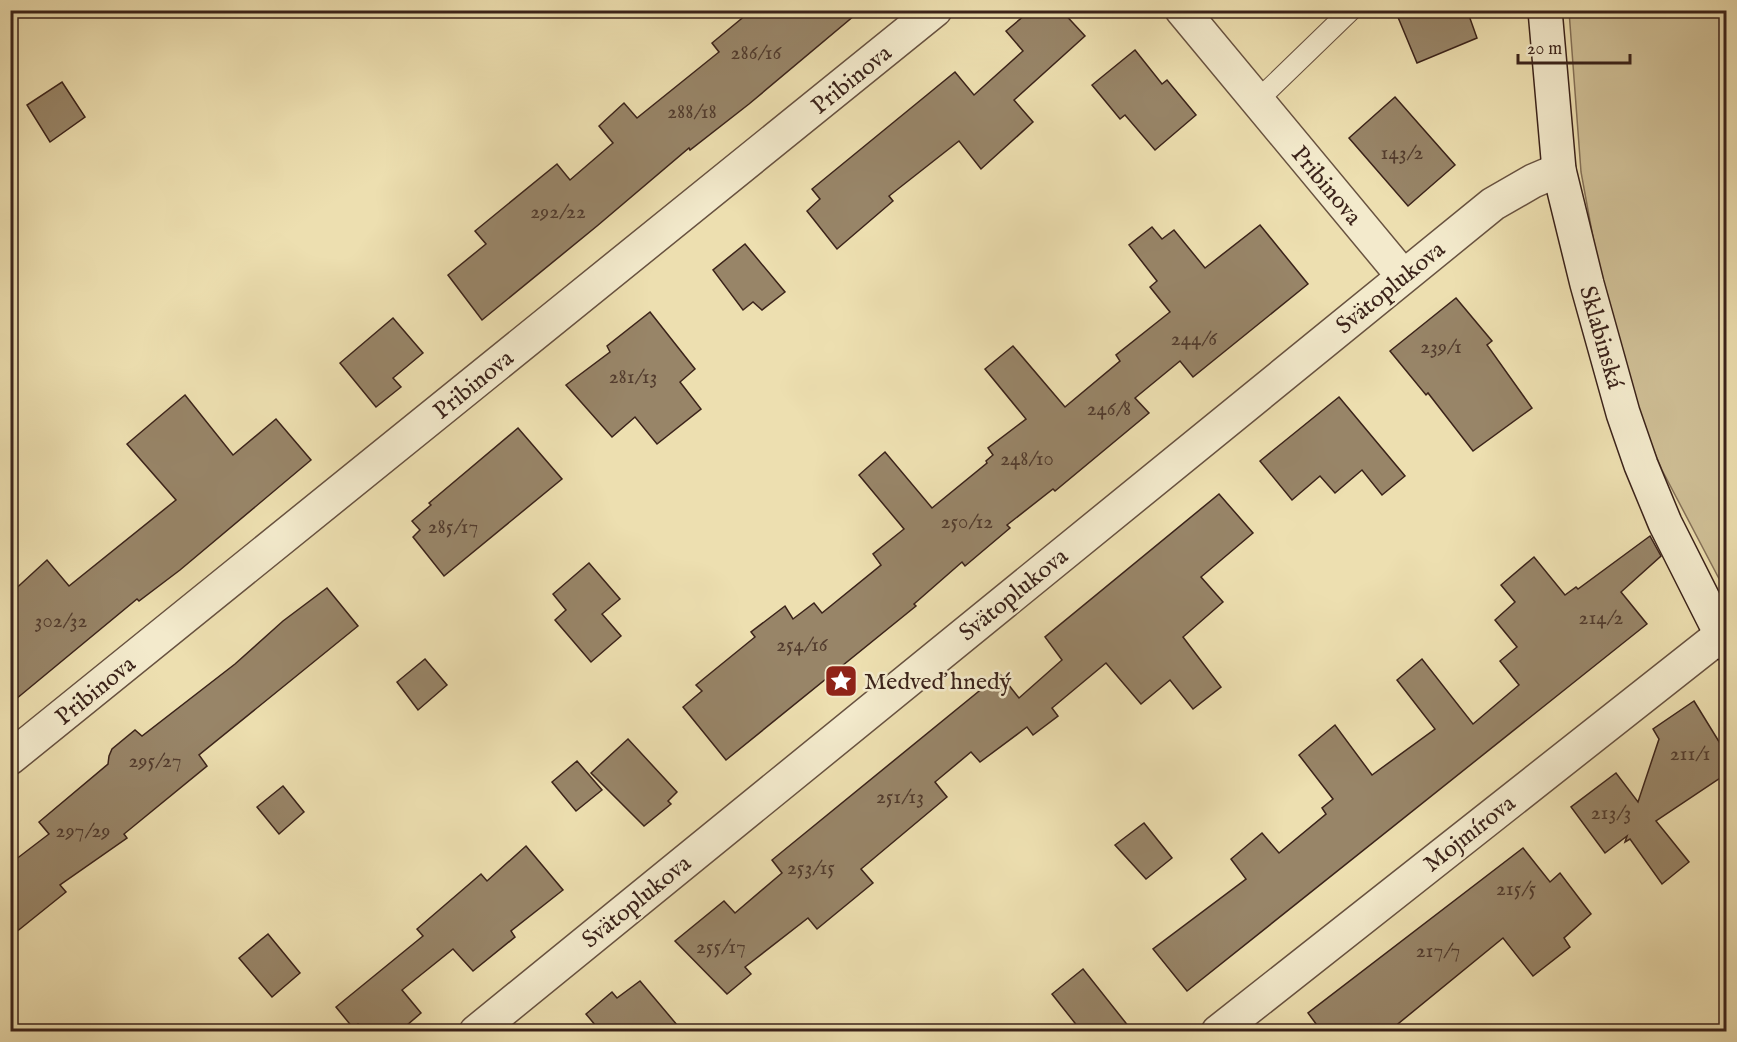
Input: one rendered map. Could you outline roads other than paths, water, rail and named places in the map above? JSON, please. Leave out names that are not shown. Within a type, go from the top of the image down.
[{"type":"street","name":"Pribinova","points":[[10,758],[935,10]]},
{"type":"street","name":"Pribinova","points":[[1182,10],[1403,276]]},
{"type":"street","name":"Sklabinská","points":[[1545,10],[1559,170],[1587,284],[1623,413],[1665,523],[1724,640]]},
{"type":"street","name":"Svätoplukova","points":[[476,1032],[1493,204],[1533,181],[1559,170]]},
{"type":"street","name":"Mojmírova","points":[[1218,1032],[1724,640]]},
{"type":"lane","points":[[1257,101],[1351,10]]},
{"type":"place","name":"Medveď hnedý","points":[[841,681]]}]
